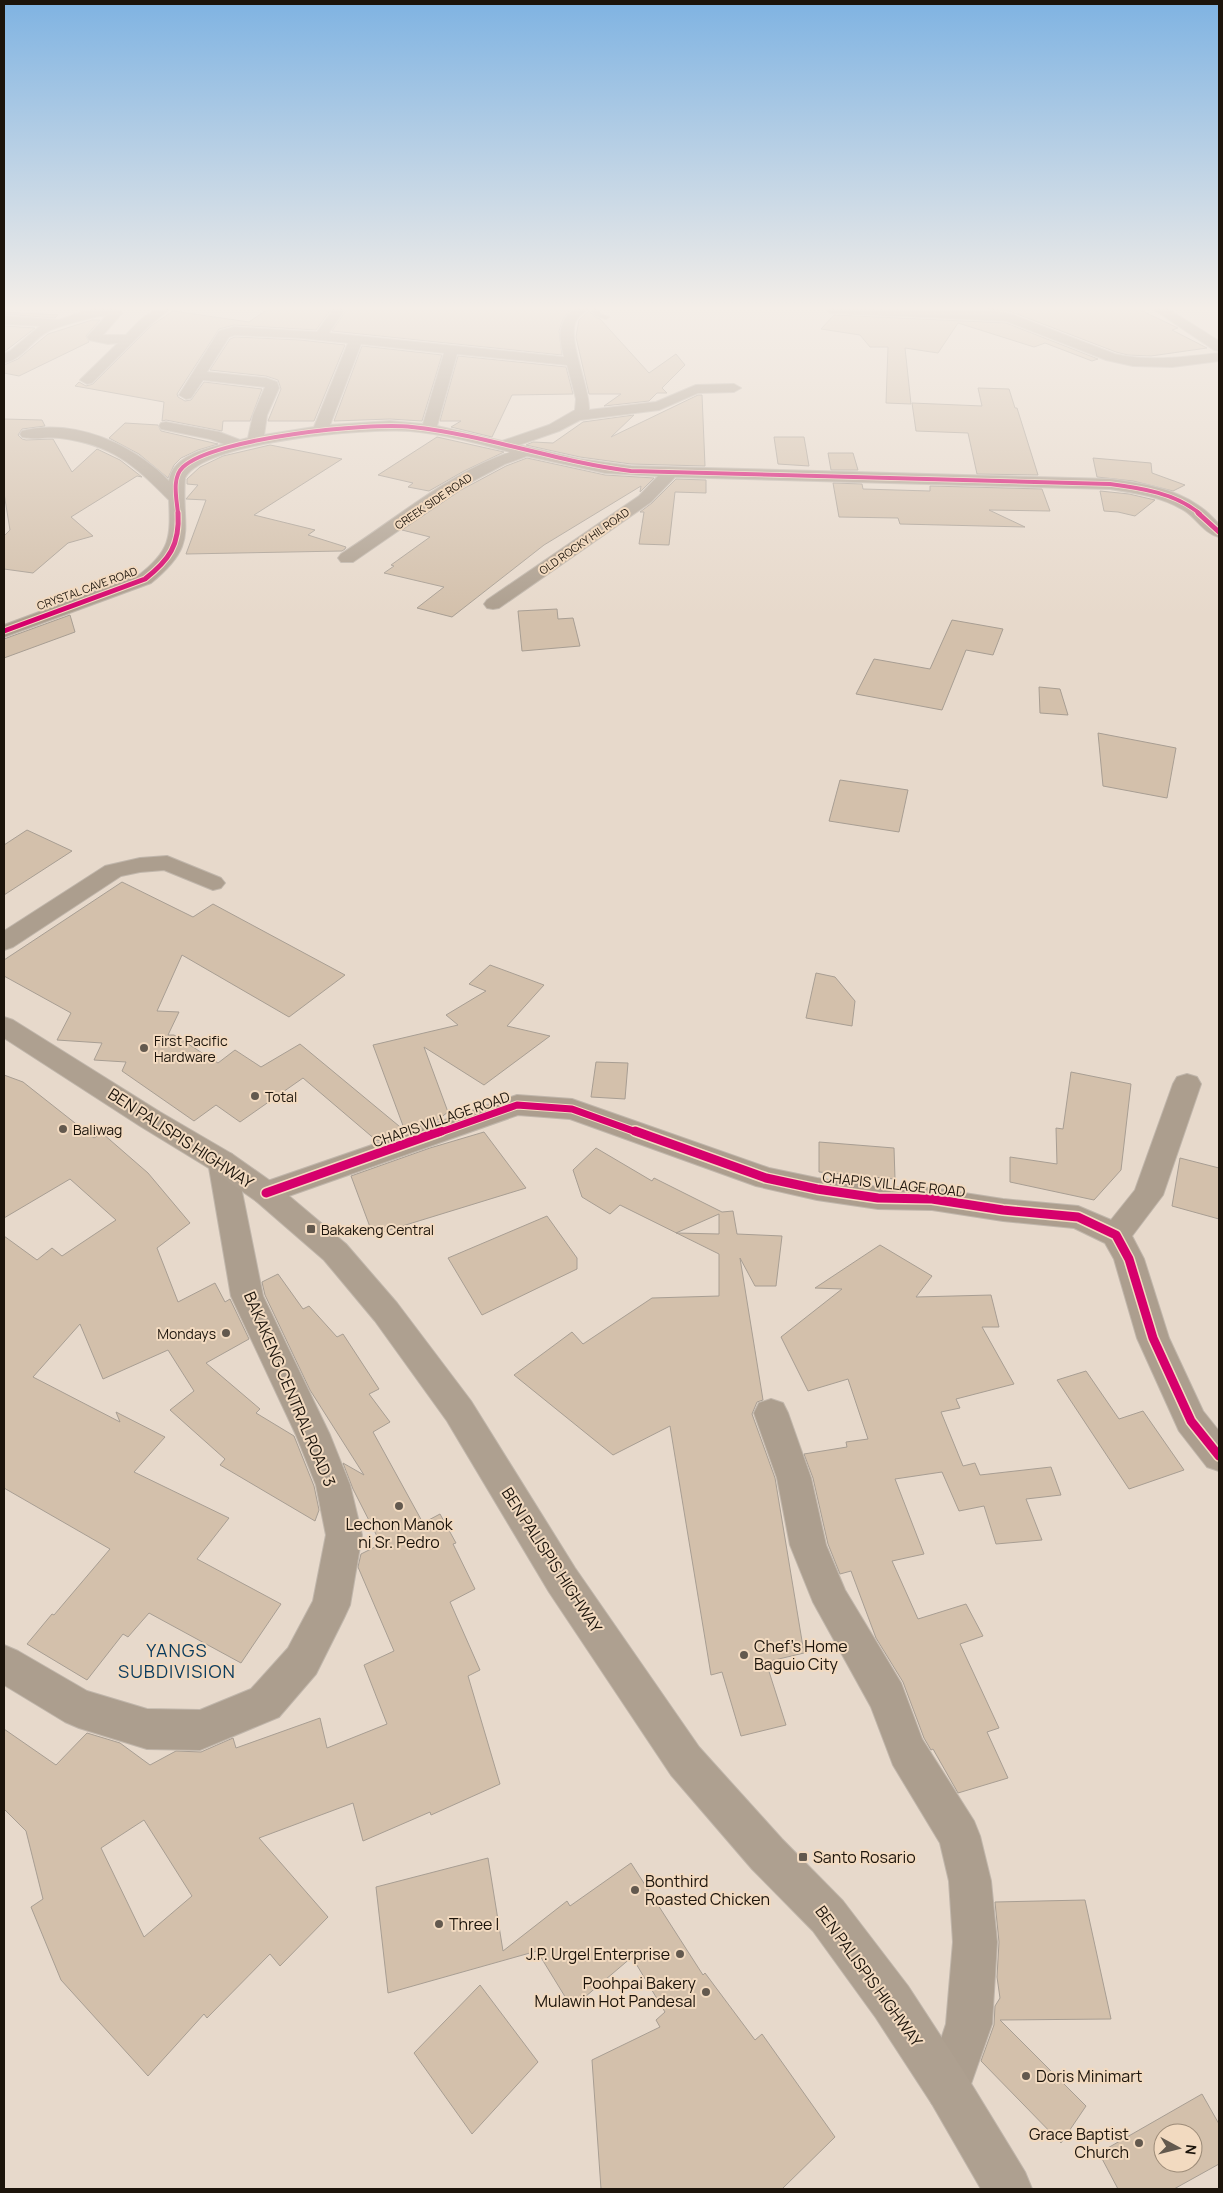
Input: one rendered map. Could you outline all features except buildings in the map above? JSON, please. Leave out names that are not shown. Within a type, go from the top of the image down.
[{"type":"main road","name":"BEN PALISPIS HIGHWAY","points":[[4,1026],[78,1071],[150,1120],[222,1162],[266,1193],[335,1252],[386,1312],[458,1411],[562,1580],[685,1761],[767,1854],[828,1916],[892,2002],[948,2088],[1008,2189]]},
{"type":"street","points":[[166,426],[247,443],[262,411]]},
{"type":"street","points":[[320,431],[328,411]]},
{"type":"street","points":[[429,429],[434,411]]},
{"type":"street","points":[[502,445],[549,430],[577,416],[582,411]]},
{"type":"street","points":[[577,416],[619,411]]},
{"type":"street","name":"CRYSTAL CAVE ROAD","points":[[4,631],[146,579],[164,565],[177,541],[180,520],[177,499],[177,476],[182,468],[212,453],[247,443],[320,431],[367,427],[429,429],[602,469],[670,473],[895,477],[1110,484],[1144,489],[1172,498],[1194,510],[1219,532]]},
{"type":"street","points":[[27,434],[58,433],[111,447],[143,466],[177,499]]},
{"type":"street","name":"CREEK SIDE ROAD","points":[[347,558],[378,540],[405,518],[460,481],[502,459],[524,452]]},
{"type":"street","name":"OLD ROCKY HIL ROAD","points":[[493,604],[645,499],[670,473]]},
{"type":"street","points":[[4,942],[113,871],[140,864],[167,864],[213,883]]},
{"type":"street","points":[[1186,1084],[1148,1195],[1116,1235],[1129,1259],[1153,1338],[1191,1421],[1219,1456]]},
{"type":"street","name":"CHAPIS VILLAGE ROAD","points":[[266,1193],[517,1105],[572,1109],[774,1180],[817,1189],[878,1198],[932,1199],[1003,1210],[1078,1216],[1116,1235]]},
{"type":"street","name":"BAKAKENG CENTRAL ROAD 3","points":[[4,1664],[79,1708],[147,1729],[200,1730],[265,1703],[302,1661],[331,1605],[344,1535],[333,1485],[313,1435],[248,1296],[222,1162]]},
{"type":"street","points":[[771,1413],[794,1478],[808,1545],[832,1602],[887,1696],[907,1751],[959,1836],[970,1882],[975,1942],[969,2024],[948,2088]]},
{"type":"cycle path","points":[[4,631],[145,579],[163,565],[173,549],[178,533],[177,478],[182,468],[190,462],[199,457],[247,443],[369,426],[430,429],[580,464],[631,471],[1110,484],[1142,489],[1173,498],[1192,508],[1219,532]]},
{"type":"cycle path","points":[[266,1193],[517,1105],[572,1109],[766,1178],[817,1189],[878,1198],[932,1199],[1003,1210],[1078,1217],[1116,1235],[1129,1259],[1153,1338],[1191,1421],[1219,1456]]},
{"type":"place","name":"First Pacific Hardware","points":[[144,1048]]},
{"type":"place","name":"Total","points":[[255,1096]]},
{"type":"place","name":"Baliwag","points":[[63,1129]]},
{"type":"place","name":"Bakakeng Central","points":[[311,1229]]},
{"type":"place","name":"Mondays","points":[[226,1333]]},
{"type":"place","name":"Lechon Manok ni Sr. Pedro","points":[[399,1506]]},
{"type":"place","name":"Chef's Home Baguio City","points":[[744,1655]]},
{"type":"place","name":"Santo Rosario","points":[[803,1857]]},
{"type":"place","name":"Bonthird Roasted Chicken","points":[[635,1890]]},
{"type":"place","name":"Three I","points":[[439,1924]]},
{"type":"place","name":"J.P. Urgel Enterprise","points":[[680,1954]]},
{"type":"place","name":"Poohpai Bakery Mulawin Hot Pandesal","points":[[706,1992]]},
{"type":"place","name":"Doris Minimart","points":[[1026,2076]]},
{"type":"place","name":"Grace Baptist Church","points":[[1139,2143]]},
{"type":"district","name":"YANGS SUBDIVISION","points":[[177,1660]]}]
